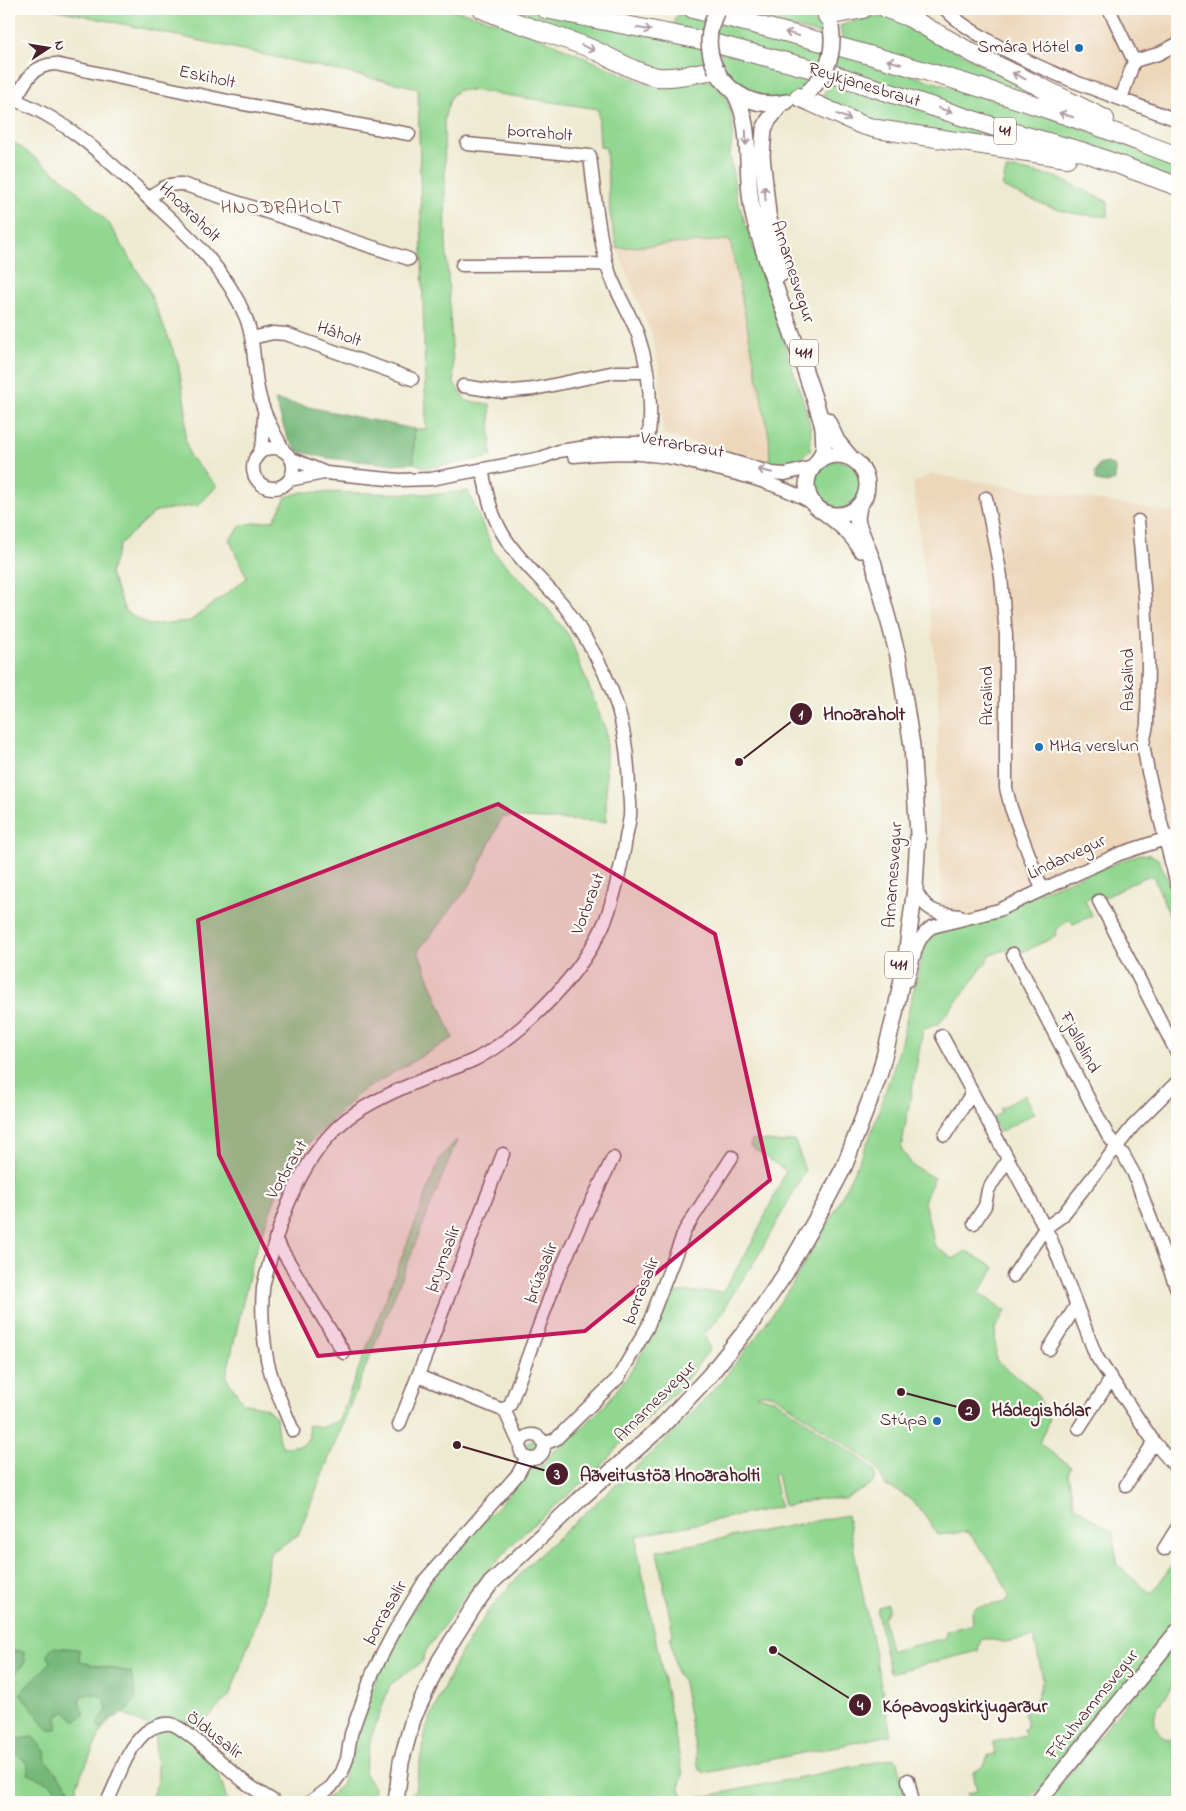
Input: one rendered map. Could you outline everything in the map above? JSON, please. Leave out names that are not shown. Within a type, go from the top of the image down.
[{"type":"highway","points":[[482,9],[589,48],[644,73],[658,77],[682,77],[716,70]]},
{"type":"highway","name":"Reykjanesbraut","points":[[545,9],[701,40],[832,74],[1004,130],[1084,152],[1177,186]]},
{"type":"highway","name":"Reykjanesbraut","points":[[693,9],[840,46],[949,78],[1072,117],[1176,156]]},
{"type":"highway","points":[[827,17],[863,9]]},
{"type":"highway","points":[[888,9],[908,17],[974,54],[1176,156]]},
{"type":"highway","points":[[804,94],[862,125],[877,129],[1065,157],[1144,174]]},
{"type":"main road","name":"Arnarnesvegur","points":[[718,9],[711,25],[708,44],[712,62],[723,82],[734,92],[756,102],[782,103],[804,94]]},
{"type":"main road","points":[[804,94],[821,78],[830,62],[833,39],[827,17]]},
{"type":"main road","name":"Arnarnesvegur","points":[[734,92],[740,103],[745,120],[748,174],[754,216],[823,427],[824,449],[815,464]]},
{"type":"main road","name":"Arnarnesvegur","points":[[782,103],[768,120],[763,139],[764,184],[769,223],[790,312],[826,417],[837,441],[851,458]]},
{"type":"main road","points":[[815,464],[834,455],[851,458]]},
{"type":"main road","name":"411","points":[[851,458],[860,465],[867,479],[865,496],[859,506]]},
{"type":"main road","name":"411","points":[[815,464],[808,476],[806,487],[811,502],[825,513]]},
{"type":"main road","name":"Arnarnesvegur","points":[[396,1802],[401,1762],[413,1719],[440,1660],[476,1603],[491,1583],[578,1501],[660,1428],[710,1376],[750,1325],[808,1236],[844,1167],[879,1076],[905,964],[915,888],[918,834],[912,746],[898,656],[876,578],[874,564],[858,524],[859,506]]},
{"type":"main road","points":[[825,513],[843,515],[859,506]]},
{"type":"main road","name":"Arnarnesvegur","points":[[825,513],[844,527],[853,537],[876,578]]},
{"type":"main road","name":"Arnarnesvegur","points":[[855,1137],[888,1017],[899,964],[908,884],[914,788]]},
{"type":"main road","name":"Fífuhvammsvegur","points":[[1038,1802],[1177,1632]]},
{"type":"street","points":[[945,9],[955,20],[1020,59],[1054,74],[1177,120]]},
{"type":"street","points":[[1109,9],[1134,62],[1121,99]]},
{"type":"street","points":[[1134,62],[1158,54],[1177,44]]},
{"type":"street","name":"Eskiholt","points":[[12,99],[33,71],[50,64],[55,64],[234,102],[409,134]]},
{"type":"street","name":"Hnoðraholt","points":[[12,99],[83,138],[197,244],[221,272],[245,316],[252,338],[258,388],[264,412],[287,455]]},
{"type":"street","name":"Þorraholt","points":[[467,144],[590,156],[607,264],[615,287],[638,333],[643,350],[650,423],[646,449]]},
{"type":"street","points":[[149,199],[165,186],[182,184],[409,260]]},
{"type":"street","points":[[462,266],[607,264]]},
{"type":"street","name":"Háholt","points":[[252,338],[273,333],[286,334],[412,379]]},
{"type":"street","points":[[463,386],[502,392],[534,389],[615,372],[646,372]]},
{"type":"street","name":"Hnoðraholt","points":[[259,454],[263,442],[264,412]]},
{"type":"street","name":"Vetrarbraut","points":[[326,473],[274,448],[259,454],[254,469],[254,474],[260,482],[267,486],[276,487],[285,484],[289,480],[326,473],[399,480],[420,480],[540,458],[559,451],[596,445],[696,452],[772,473],[785,474],[815,464]]},
{"type":"street","name":"Vetrarbraut","points":[[646,449],[673,458],[756,479],[801,496],[811,502]]},
{"type":"street","points":[[287,455],[293,469],[289,480]]},
{"type":"street","name":"Vorbraut","points":[[294,1431],[276,1389],[268,1362],[262,1315],[264,1286],[275,1239],[282,1217],[302,1175],[318,1150],[348,1119],[402,1088],[477,1058],[507,1040],[533,1018],[589,952],[605,920],[619,877],[630,815],[628,752],[618,707],[595,654],[567,608],[514,549],[499,529],[490,509],[482,469]]},
{"type":"street","name":"Akralind","points":[[986,498],[998,557],[1005,628],[1006,788],[1011,808],[1042,888]]},
{"type":"street","name":"Askalind","points":[[1138,521],[1145,598],[1148,662],[1147,725],[1144,744],[1148,772],[1177,885]]},
{"type":"street","name":"Lindarvegur","points":[[894,1018],[922,937],[927,930],[937,925],[999,910],[1042,888],[1119,854],[1177,835]]},
{"type":"street","name":"Lindarvegur","points":[[915,888],[920,900],[938,913],[972,917]]},
{"type":"street","points":[[1099,902],[1177,1053]]},
{"type":"street","name":"Fjallalind","points":[[1013,954],[1108,1136],[1123,1154],[1134,1174],[1177,1290]]},
{"type":"street","points":[[942,1036],[1058,1253],[1096,1356],[1154,1442],[1177,1469]]},
{"type":"street","points":[[1014,1276],[1045,1228],[1062,1216],[1133,1126],[1177,1082]]},
{"type":"street","points":[[945,1135],[972,1093]]},
{"type":"street","name":"Þrymsalir","points":[[399,1425],[503,1154]]},
{"type":"street","name":"Þorrasalir","points":[[310,1802],[331,1786],[342,1772],[351,1734],[373,1672],[395,1630],[425,1580],[518,1474],[526,1458],[534,1460],[541,1456],[544,1444],[556,1439],[618,1378],[647,1328],[685,1230],[732,1157]]},
{"type":"street","name":"Þrúðsalir","points":[[507,1407],[556,1280],[613,1158]]},
{"type":"street","points":[[974,1223],[985,1206],[988,1190],[1008,1159]]},
{"type":"street","points":[[275,1239],[344,1353]]},
{"type":"street","points":[[1049,1349],[1076,1306]]},
{"type":"street","points":[[418,1376],[500,1410],[507,1407],[519,1424],[523,1440],[521,1453],[526,1458]]},
{"type":"street","points":[[1079,1428],[1111,1379]]},
{"type":"street","points":[[523,1440],[532,1435],[539,1438],[544,1444]]},
{"type":"street","points":[[1126,1485],[1154,1442]]},
{"type":"street","points":[[1164,1549],[1177,1528]]},
{"type":"street","name":"Öldusalir","points":[[107,1802],[135,1745],[147,1731],[161,1725],[171,1724],[181,1728],[248,1785],[275,1802]]},
{"type":"street","points":[[908,1780],[913,1802]]},
{"type":"highlighted area","points":[[498,804],[715,934],[770,1180],[585,1331],[318,1356],[219,1155],[198,920]]},
{"type":"shaded area","points":[[940,9],[1177,9],[1177,126],[971,29]]},
{"type":"shaded area","points":[[730,240],[769,436],[770,458],[760,464],[663,435],[659,367],[651,334],[617,248]]},
{"type":"shaded area","points":[[931,474],[1177,513],[1177,840],[1128,855],[942,929],[938,799],[938,685],[913,483]]},
{"type":"green space","points":[[53,9],[448,9],[474,15],[525,32],[649,85],[670,86],[705,80],[713,83],[726,97],[731,113],[733,131],[730,154],[736,195],[809,419],[810,450],[789,469],[760,464],[770,458],[769,436],[730,240],[617,248],[610,214],[606,148],[600,147],[598,109],[479,91],[459,90],[451,96],[444,119],[446,242],[454,383],[466,401],[490,404],[491,457],[428,468],[414,463],[414,429],[426,429],[418,88]]},
{"type":"green space","points":[[503,9],[538,9],[703,42],[707,64],[686,71],[651,68]]},
{"type":"green space","points":[[738,9],[810,9],[822,25],[825,35],[733,14]]},
{"type":"green space","points":[[686,13],[822,48],[1058,120],[1177,164],[1177,181],[675,26],[674,20],[676,16]]},
{"type":"green space","points":[[870,17],[897,20],[1065,107],[843,40],[840,26]]},
{"type":"green space","points":[[720,52],[818,76],[812,85],[789,98],[760,100],[727,77]]},
{"type":"green space","points":[[835,78],[1062,153],[886,126],[832,105],[822,96]]},
{"type":"green space","points":[[9,140],[70,184],[108,222],[148,288],[178,362],[186,411],[185,438],[190,457],[217,486],[199,505],[156,511],[120,544],[110,573],[125,611],[149,625],[190,621],[247,578],[229,539],[242,525],[274,520],[286,497],[302,492],[439,494],[468,491],[494,552],[544,604],[569,636],[606,731],[606,822],[502,817],[470,885],[418,951],[453,1038],[360,1092],[288,1164],[253,1258],[226,1377],[243,1403],[266,1408],[276,1417],[278,1437],[283,1447],[303,1445],[309,1437],[308,1425],[324,1427],[339,1420],[440,1158],[457,1140],[298,1535],[270,1553],[262,1607],[230,1695],[202,1724],[228,1802],[150,1802],[158,1780],[154,1730],[106,1704],[107,1710],[97,1724],[103,1728],[77,1784],[78,1802],[9,1802],[9,1681],[25,1662],[24,1651],[9,1651]],"holes":[[[46,1668],[87,1694],[83,1695],[79,1701],[57,1716],[21,1693]]]},
{"type":"green space","points":[[1015,169],[1056,177],[1108,202],[1108,216],[1079,214],[1053,208],[1002,187],[1006,170]]},
{"type":"green space","points":[[275,400],[414,429],[414,463],[392,464],[327,458],[298,451],[287,437]]},
{"type":"green space","points":[[832,461],[842,461],[851,465],[857,471],[861,485],[857,499],[851,505],[842,509],[832,509],[823,505],[817,499],[813,490],[813,480],[817,471],[823,465]]},
{"type":"green space","points":[[1108,463],[1115,467],[1115,480],[1107,483],[1096,481],[1095,473],[1099,465]]},
{"type":"green space","points":[[1140,854],[1151,855],[1159,860],[1177,902],[1177,933],[1153,876],[1142,878],[1102,899],[1098,893],[1085,900],[1092,916],[1073,924],[1070,919],[1056,930],[1055,937],[1020,953],[1016,946],[991,955],[939,1023],[923,1030],[901,1149],[913,1166],[934,1178],[924,1202],[935,1246],[953,1259],[966,1251],[995,1268],[979,1293],[1006,1311],[995,1328],[996,1360],[1036,1392],[1049,1420],[1039,1443],[1071,1467],[1068,1474],[1074,1505],[1113,1532],[1117,1565],[1151,1594],[1175,1561],[1177,1541],[1177,1624],[1052,1776],[1027,1802],[966,1802],[969,1801],[967,1793],[977,1791],[973,1772],[984,1766],[988,1756],[995,1755],[993,1742],[1025,1735],[1023,1729],[1027,1728],[1024,1711],[1034,1706],[1043,1679],[1034,1637],[1005,1642],[981,1638],[978,1651],[890,1673],[877,1612],[879,1607],[888,1604],[888,1611],[883,1617],[891,1651],[945,1638],[946,1631],[973,1624],[972,1611],[975,1608],[1007,1602],[1009,1596],[1001,1578],[968,1532],[938,1535],[917,1505],[896,1490],[886,1486],[875,1465],[774,1395],[761,1394],[756,1396],[774,1399],[871,1466],[876,1477],[872,1484],[845,1499],[819,1499],[784,1506],[777,1474],[773,1474],[780,1507],[637,1536],[637,1547],[683,1775],[680,1783],[682,1794],[692,1799],[895,1758],[898,1761],[906,1802],[404,1802],[415,1790],[426,1728],[457,1659],[489,1610],[527,1566],[673,1433],[721,1382],[759,1333],[793,1283],[834,1213],[870,1137],[898,1054],[925,943],[936,931]]},
{"type":"green space","points":[[1025,1095],[1035,1113],[1000,1132],[992,1118],[1001,1113],[1000,1109]]},
{"type":"green space","points":[[751,1141],[783,1143],[793,1141],[796,1143],[805,1171],[758,1256],[727,1303],[724,1312],[704,1334],[710,1349],[680,1388],[624,1440],[600,1468],[523,1533],[468,1592],[427,1649],[422,1662],[390,1685],[371,1738],[364,1772],[374,1788],[372,1802],[321,1802],[333,1794],[341,1784],[370,1691],[393,1642],[431,1581],[476,1528],[504,1500],[526,1474],[532,1469],[541,1466],[555,1450],[582,1428],[605,1405],[630,1373],[648,1342],[667,1292],[723,1292],[753,1241],[786,1171],[750,1146]]},
{"type":"green space","points":[[530,1441],[534,1441],[538,1447],[534,1453],[530,1453],[526,1449],[526,1445]]},
{"type":"green space","points":[[847,1515],[891,1735],[705,1773],[699,1769],[682,1678],[677,1674],[670,1638],[673,1634],[657,1551]]},
{"type":"green space","points":[[1177,1640],[1177,1676],[1157,1710],[1155,1724],[1158,1731],[1164,1737],[1168,1740],[1177,1741],[1177,1802],[1157,1802],[1156,1800],[1153,1802],[1048,1802],[1055,1791]]},
{"type":"green space","points":[[53,1647],[79,1649],[80,1662],[131,1672],[136,1698],[126,1712],[113,1718],[103,1728],[99,1727],[97,1724],[107,1710],[104,1698],[96,1694],[83,1695],[79,1701],[84,1715],[76,1721],[65,1712],[57,1716],[57,1730],[49,1730],[20,1693],[51,1662],[47,1655]]},
{"type":"green space","points":[[9,1651],[24,1651],[25,1662],[9,1681]]},
{"type":"green space","points":[[33,1737],[45,1751],[46,1761],[69,1787],[64,1796],[67,1802],[51,1802],[56,1791],[50,1783],[28,1774],[28,1764],[11,1749],[17,1739]]},
{"type":"place","name":"Smára Hótel","points":[[1079,48]]},
{"type":"place","name":"MHG verslun","points":[[1039,747]]},
{"type":"place","name":"Hnoðraholt","points":[[739,762]]},
{"type":"place","name":"Hádegishólar","points":[[901,1392]]},
{"type":"place","name":"Stúpa","points":[[937,1421]]},
{"type":"place","name":"Aðveitustöð Hnoðraholti","points":[[457,1445]]},
{"type":"place","name":"Kópavogskirkjugarður","points":[[773,1650]]},
{"type":"district","name":"HNOÐRAHOLT","points":[[282,208]]}]
